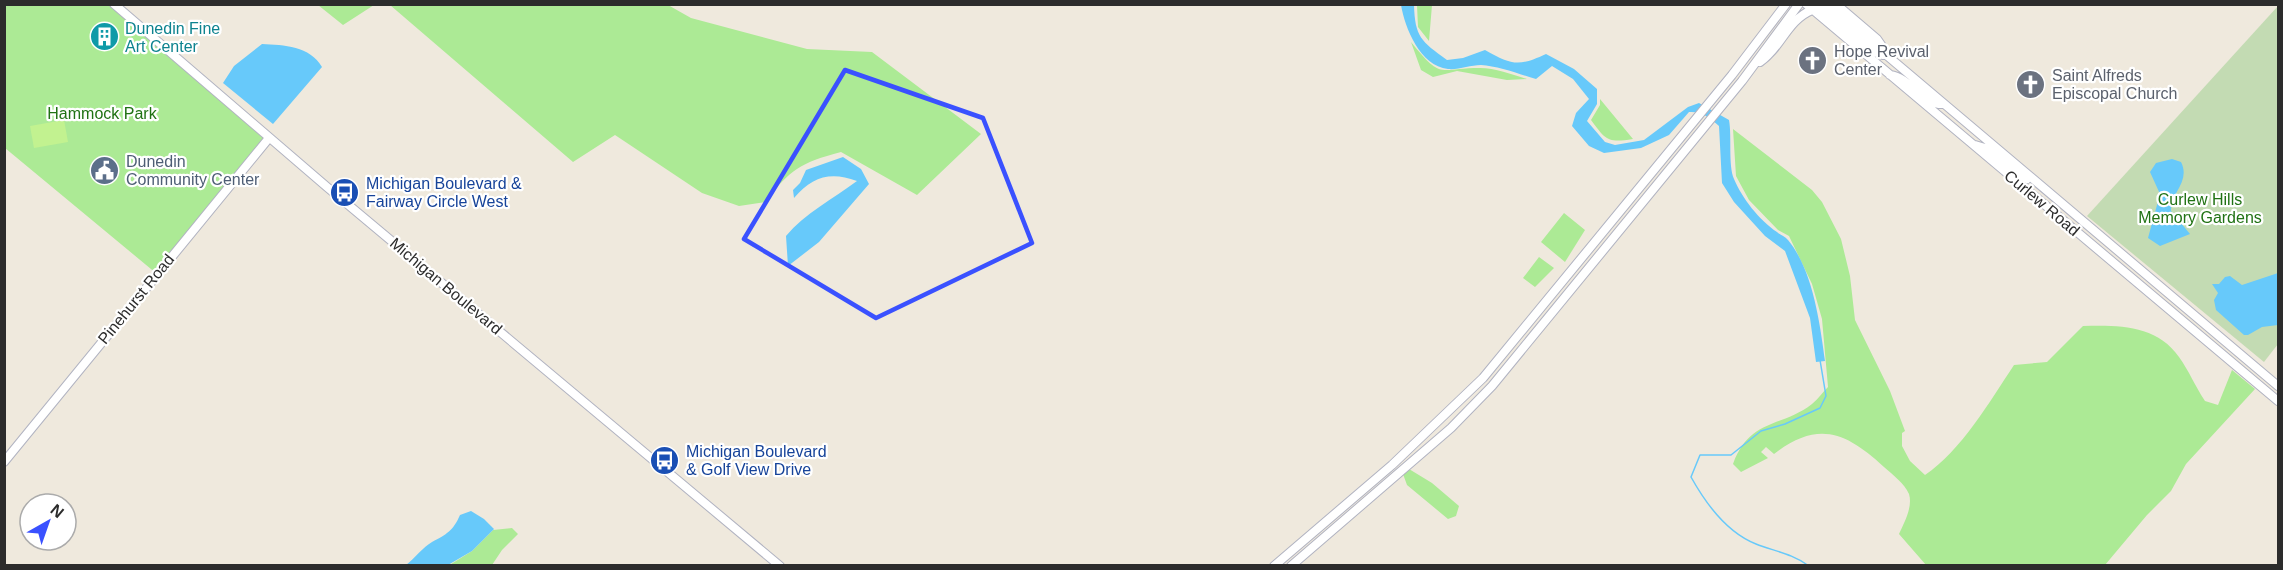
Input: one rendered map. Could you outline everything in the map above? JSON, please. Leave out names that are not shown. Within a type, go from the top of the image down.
[{"type":"main road","name":"Michigan Boulevard","points":[[114,4],[270,138],[780,566]]},
{"type":"main road","points":[[1755,64],[1794,4]]},
{"type":"main road","points":[[1291,566],[1472,408],[1522,351],[1742,81],[1800,4]]},
{"type":"main road","name":"Curlew Road","points":[[1826,4],[2278,386]]},
{"type":"main road","points":[[1836,4],[1876,39],[1890,58]]},
{"type":"main road","points":[[1274,566],[1392,465],[1464,399],[1518,337],[1786,5]]},
{"type":"main road","points":[[1755,64],[1769,56],[1798,16],[1810,6],[1874,52],[1890,58]]},
{"type":"main road","name":"Curlew Road","points":[[1810,6],[1888,75],[2278,401]]},
{"type":"main road","points":[[1888,75],[1898,76],[1933,103],[1944,104]]},
{"type":"main road","name":"Pinehurst Road","points":[[4,462],[270,138]]},
{"type":"main road","points":[[1973,145],[1985,148],[2023,178],[2034,181]]},
{"type":"highlighted area","points":[[845,70],[983,118],[1032,243],[876,318],[744,239]]},
{"type":"green space","name":"Hammock Park","points":[[4,5],[113,5],[269,138],[157,274],[5,148]]},
{"type":"green space","points":[[318,5],[374,5],[343,25]]},
{"type":"green space","points":[[390,5],[668,5],[691,18],[807,49],[872,52],[981,134],[917,195],[841,152],[815,160],[797,169],[765,202],[739,206],[702,193],[615,135],[573,162]]},
{"type":"green space","points":[[1417,5],[1432,5],[1429,41],[1418,27]]},
{"type":"green space","name":"Curlew Hills Memory Gardens","points":[[2278,6],[2278,344],[2264,362],[2087,216]]},
{"type":"green space","points":[[1411,42],[1429,63],[1441,70],[1486,68],[1527,79],[1507,80],[1457,71],[1433,77],[1421,70]]},
{"type":"green space","points":[[1600,99],[1633,139],[1612,140],[1600,132],[1591,120],[1600,105]]},
{"type":"green space","points":[[64,120],[68,142],[34,148],[30,126]]},
{"type":"green space","points":[[1733,129],[1812,190],[1822,202],[1841,239],[1850,276],[1855,320],[1890,391],[1905,431],[1902,433],[1902,446],[1910,461],[1925,475],[1951,453],[1963,439],[2014,365],[2047,362],[2083,326],[2136,329],[2160,339],[2179,357],[2205,401],[2218,405],[2232,370],[2255,389],[2186,464],[2171,491],[2147,515],[2105,565],[1926,565],[1899,534],[1909,509],[1910,499],[1907,490],[1898,479],[1857,445],[1831,435],[1818,434],[1790,443],[1774,454],[1766,447],[1761,452],[1768,458],[1741,472],[1733,464],[1740,449],[1757,431],[1800,412],[1814,402],[1828,387],[1822,319],[1812,284],[1789,236],[1778,230],[1749,200],[1736,176]]},
{"type":"green space","points":[[1564,213],[1585,230],[1565,262],[1541,242]]},
{"type":"green space","points":[[1539,257],[1554,268],[1535,287],[1523,278]]},
{"type":"green space","points":[[1409,469],[1432,483],[1459,506],[1456,516],[1448,519],[1407,485],[1403,474]]},
{"type":"green space","points":[[512,528],[518,534],[502,550],[492,565],[448,566],[472,551],[493,530]]},
{"type":"water","points":[[1401,5],[1414,5],[1416,24],[1421,37],[1425,43],[1447,60],[1463,58],[1485,50],[1515,63],[1546,54],[1574,69],[1597,89],[1597,104],[1587,121],[1605,142],[1615,145],[1644,140],[1688,107],[1699,103],[1729,120],[1731,166],[1734,179],[1752,208],[1770,227],[1787,239],[1804,266],[1814,298],[1825,361],[1816,362],[1810,318],[1785,251],[1765,236],[1734,202],[1722,183],[1719,126],[1716,123],[1702,114],[1689,112],[1669,135],[1641,148],[1604,153],[1589,146],[1572,126],[1576,113],[1589,99],[1573,79],[1552,66],[1536,79],[1488,66],[1477,65],[1448,69],[1438,66],[1429,61],[1410,35]]},
{"type":"water","points":[[262,44],[287,46],[304,51],[317,60],[322,67],[273,124],[223,83],[234,66]]},
{"type":"water","points":[[843,157],[861,169],[869,184],[819,242],[788,266],[786,236],[810,213],[857,181],[830,176],[808,185],[794,198],[793,190],[800,183],[806,170]]},
{"type":"water","points":[[2172,159],[2181,162],[2184,176],[2171,211],[2190,234],[2160,246],[2148,238],[2160,194],[2150,172],[2156,163]]},
{"type":"water","points":[[2278,273],[2278,325],[2262,327],[2244,335],[2216,310],[2214,300],[2218,293],[2212,284],[2219,284],[2225,277],[2230,276],[2242,285]]},
{"type":"water","points":[[471,511],[494,529],[472,551],[448,565],[406,565],[429,544],[449,532],[460,515]]},
{"type":"waterway","points":[[1809,566],[1736,533],[1711,507],[1691,477],[1700,455],[1731,455],[1761,431],[1785,424],[1820,408],[1826,396],[1820,360]]},
{"type":"place","name":"Dunedin Fine Art Center","points":[[104,37]]},
{"type":"place","name":"Hope Revival Center","points":[[1813,60]]},
{"type":"place","name":"Saint Alfreds Episcopal Church","points":[[2031,84]]},
{"type":"place","name":"Dunedin Community Center","points":[[105,170]]},
{"type":"place","name":"Michigan Boulevard & Fairway Circle West","points":[[345,192]]},
{"type":"place","name":"Michigan Boulevard & Golf View Drive","points":[[665,460]]}]
